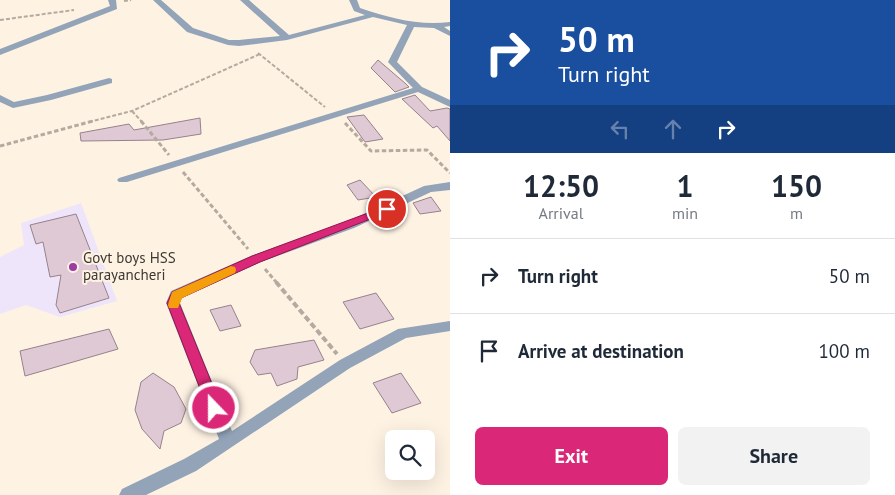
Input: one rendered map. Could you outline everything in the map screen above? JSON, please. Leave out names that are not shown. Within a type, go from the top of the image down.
[{"type":"street","points":[[158,0],[190,30],[228,42],[239,43],[287,38],[372,15]]},
{"type":"street","points":[[244,0],[287,38]]},
{"type":"street","points":[[353,0],[357,9],[411,25],[436,26],[450,24]]},
{"type":"street","points":[[0,52],[114,6],[112,2]]},
{"type":"street","points":[[411,25],[392,62],[419,88],[450,104]]},
{"type":"street","points":[[436,26],[450,34]]},
{"type":"street","points":[[0,98],[13,105],[48,98],[109,81]]},
{"type":"street","points":[[123,180],[419,88]]},
{"type":"street","points":[[228,442],[173,303],[176,295],[256,259],[350,225],[428,190],[450,186]]},
{"type":"street","points":[[128,495],[190,465],[345,364],[403,333],[450,326]]},
{"type":"path","points":[[112,2],[131,0]]},
{"type":"path","points":[[0,20],[77,9]]},
{"type":"path","points":[[239,43],[261,54],[335,115],[372,151],[426,150],[450,173]]},
{"type":"path","points":[[0,146],[132,111],[261,54]]},
{"type":"path","points":[[132,111],[345,364]]},
{"type":"shaded area","points":[[81,203],[117,301],[60,317],[26,305],[0,314],[0,257],[24,245],[21,223]]},
{"type":"building","points":[[378,60],[409,87],[395,92],[371,68]]},
{"type":"building","points":[[415,95],[430,111],[450,109],[450,141],[437,126],[433,128],[402,99]]},
{"type":"building","points":[[364,115],[383,139],[365,142],[347,117]]},
{"type":"building","points":[[200,118],[201,134],[163,140],[81,141],[80,133],[129,124],[134,130]]},
{"type":"building","points":[[360,180],[376,197],[358,200],[347,185]]},
{"type":"building","points":[[431,197],[441,211],[420,214],[413,203]]},
{"type":"building","name":"Govt boys HSS parayancheri","points":[[76,214],[109,298],[60,313],[56,305],[61,275],[50,277],[43,242],[36,244],[30,225]]},
{"type":"building","points":[[376,293],[394,319],[360,329],[343,302]]},
{"type":"building","points":[[231,305],[241,326],[220,331],[210,310]]},
{"type":"building","points":[[109,329],[118,349],[25,376],[20,351]]},
{"type":"building","points":[[314,340],[324,360],[298,367],[297,379],[277,386],[271,373],[258,375],[250,362],[255,350]]},
{"type":"building","points":[[153,373],[174,387],[186,409],[181,423],[164,431],[160,449],[142,429],[135,410],[141,382]]},
{"type":"building","points":[[401,373],[421,403],[392,413],[373,383]]},
{"type":"slow traffic","points":[[174,305],[176,295],[231,270]]},
{"type":"place","name":"Govt boys HSS parayancheri","points":[[73,267]]},
{"type":"route","points":[[214,408],[173,303],[176,295],[256,259],[350,225],[387,209]]}]
